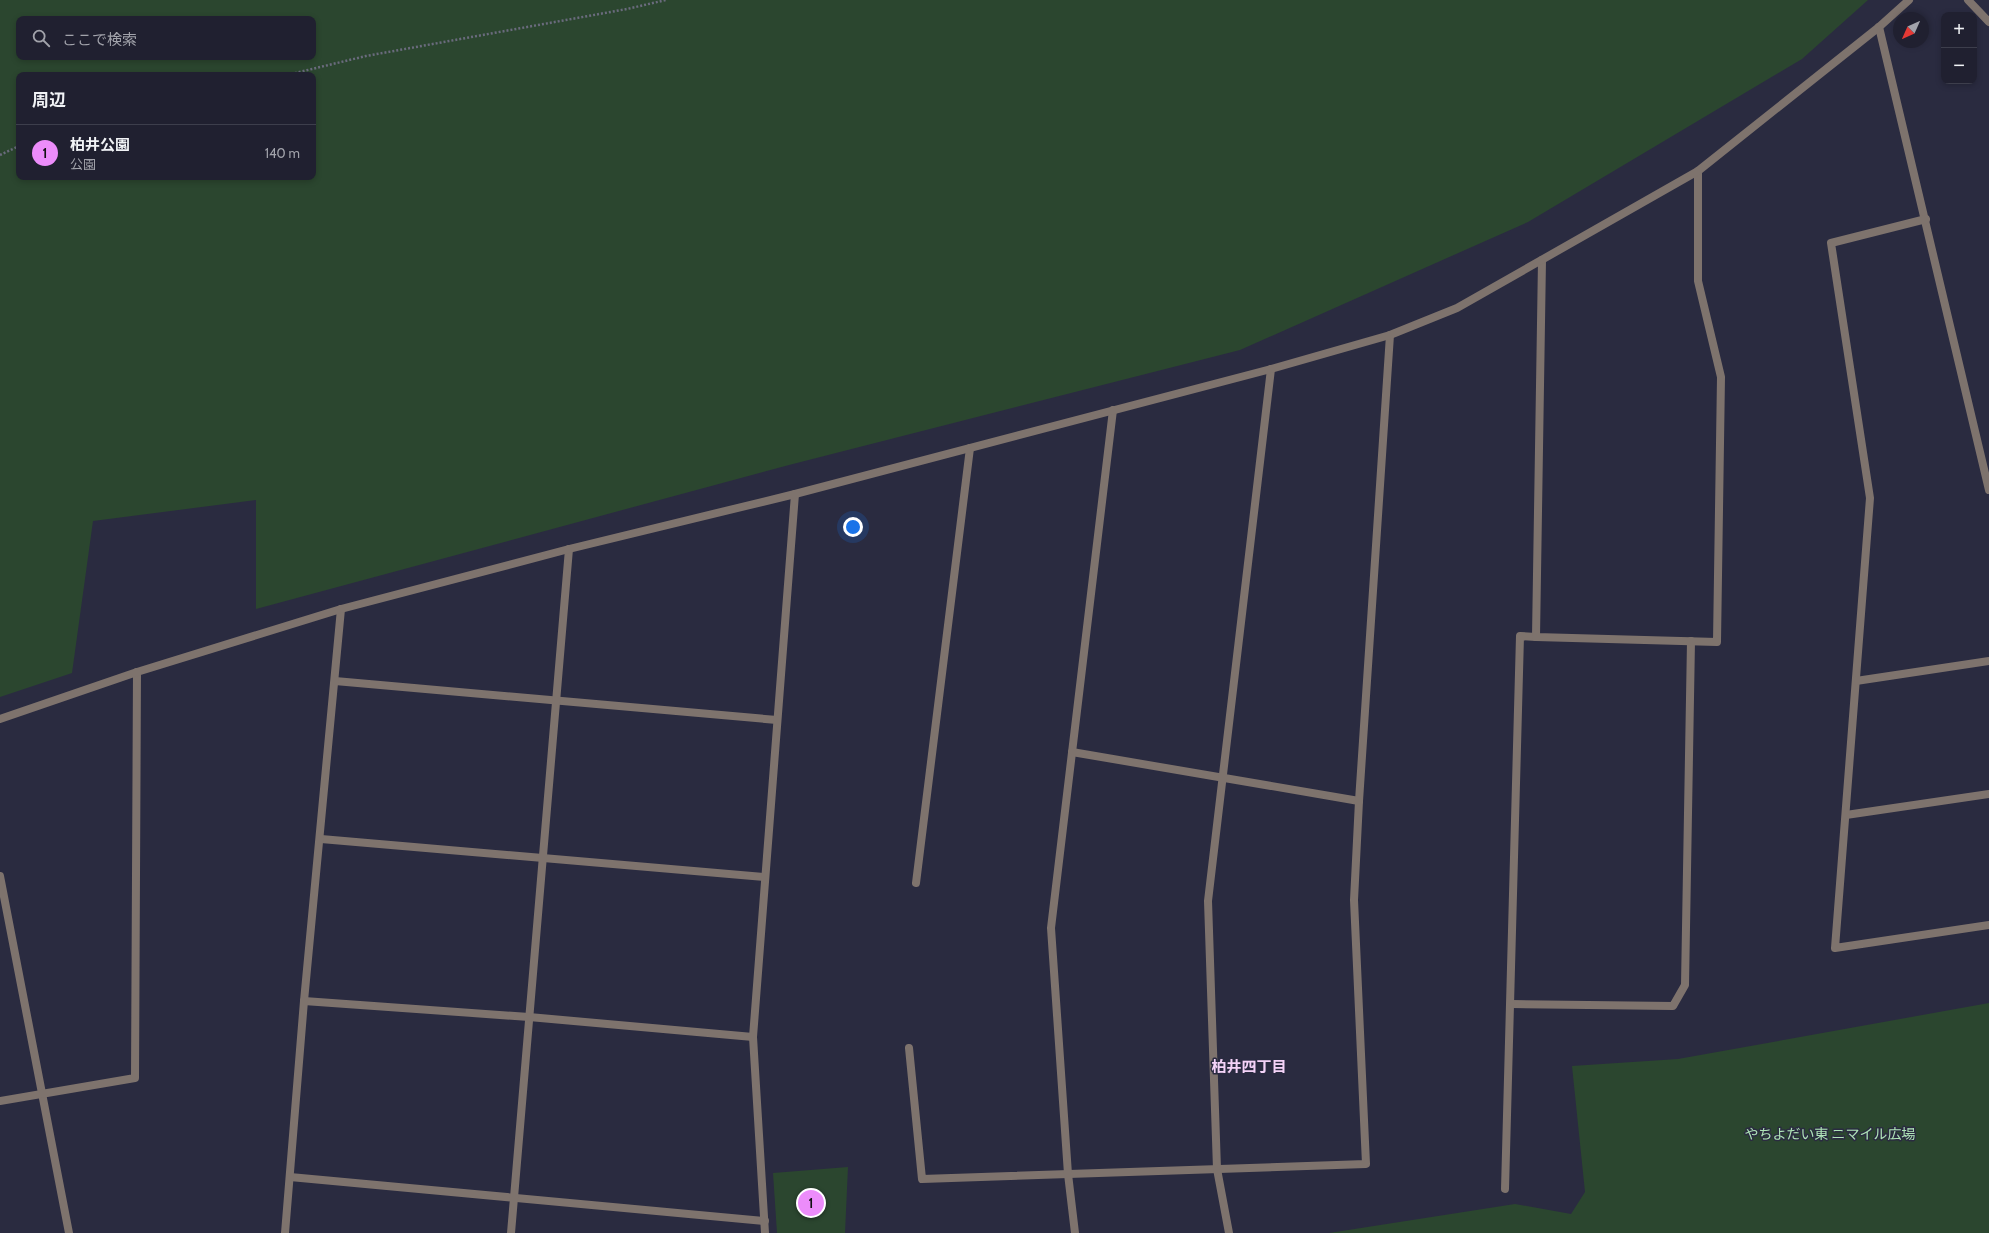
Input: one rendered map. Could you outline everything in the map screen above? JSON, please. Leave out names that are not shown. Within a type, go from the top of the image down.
[{"type":"street","points":[[0,719],[137,672],[341,609],[569,549],[795,494],[1270,369],[1390,335],[1456,308],[1698,171],[1879,27],[1909,0]]},
{"type":"street","points":[[1968,0],[1989,22]]},
{"type":"street","points":[[1879,27],[1926,219],[1989,490]]},
{"type":"street","points":[[1505,1189],[1512,1004],[1520,636],[1717,642],[1722,377],[1698,281],[1698,171]]},
{"type":"street","points":[[1926,219],[1831,243],[1870,498],[1835,948],[1989,925]]},
{"type":"street","points":[[1536,637],[1542,260]]},
{"type":"street","points":[[909,1048],[922,1179],[1366,1164],[1354,900],[1359,802],[1390,335]]},
{"type":"street","points":[[1229,1233],[1217,1169],[1208,901],[1270,369]]},
{"type":"street","points":[[1075,1233],[1068,1174],[1051,928],[1113,410]]},
{"type":"street","points":[[916,883],[970,448]]},
{"type":"street","points":[[765,1233],[752,1037],[795,494]]},
{"type":"street","points":[[511,1233],[569,549]]},
{"type":"street","points":[[285,1233],[304,1001],[321,839],[341,609]]},
{"type":"street","points":[[1512,1004],[1673,1006],[1685,985],[1691,641]]},
{"type":"street","points":[[1856,681],[1989,661]]},
{"type":"street","points":[[0,1101],[135,1078],[137,672]]},
{"type":"street","points":[[335,681],[777,720]]},
{"type":"street","points":[[1072,752],[1359,802]]},
{"type":"street","points":[[1846,815],[1989,794]]},
{"type":"street","points":[[321,839],[765,877]]},
{"type":"street","points":[[0,876],[69,1233]]},
{"type":"street","points":[[304,1001],[529,1017],[752,1037]]},
{"type":"street","points":[[290,1177],[764,1221]]},
{"type":"path","points":[[299,72],[366,56],[627,9],[666,0]]},
{"type":"path","points":[[0,155],[16,147]]},
{"type":"green space","points":[[0,0],[1868,0],[1802,59],[1528,222],[1240,350],[789,465],[256,609],[256,500],[93,521],[72,673],[0,697]]},
{"type":"green space","name":"やちよだい東 ニマイル広場","points":[[1989,1003],[1989,1233],[1329,1233],[1515,1204],[1571,1214],[1585,1192],[1572,1066],[1678,1059]]},
{"type":"green space","points":[[848,1167],[845,1233],[777,1233],[773,1173]]},
{"type":"place","name":"柏井公園","points":[[811,1203]]},
{"type":"district","name":"柏井四丁目","points":[[1249,1067]]}]
